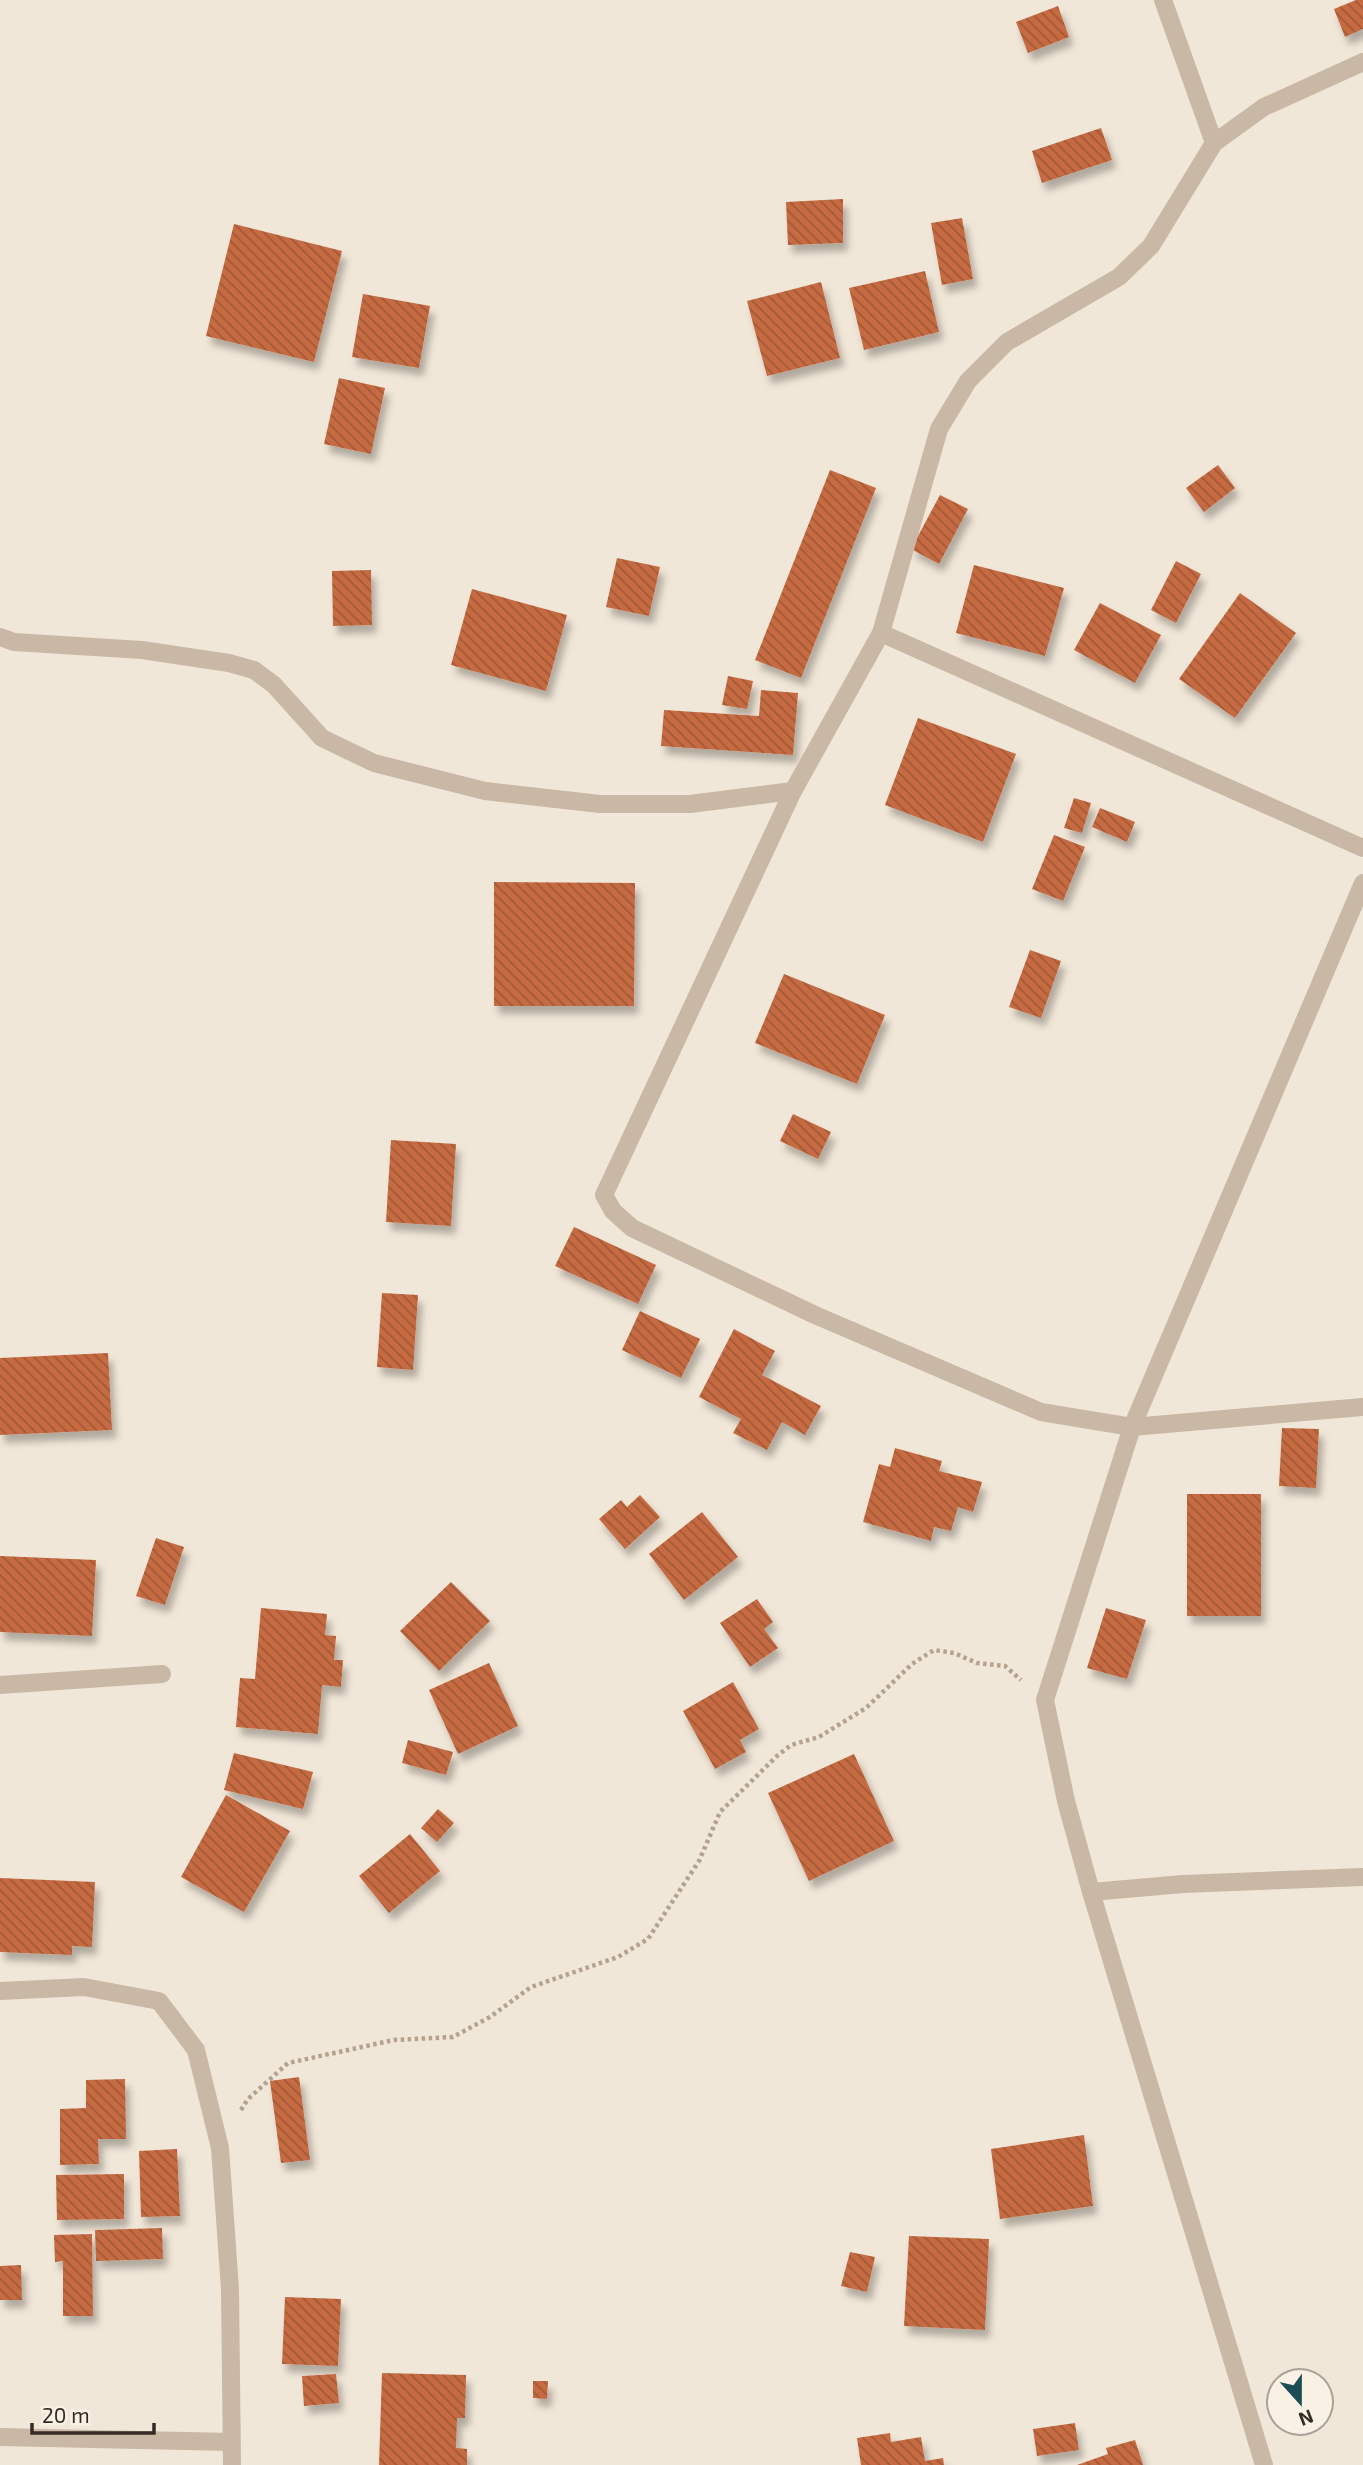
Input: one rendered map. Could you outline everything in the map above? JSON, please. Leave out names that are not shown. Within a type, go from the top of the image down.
[{"type":"street","points":[[1163,0],[1214,143]]},
{"type":"street","points":[[1363,62],[1264,107],[1214,143],[1151,246],[1119,277],[1007,342],[968,381],[939,429],[881,633],[793,791],[604,1195],[614,1211],[632,1228],[815,1315],[1041,1412],[1132,1427],[1363,1407]]},
{"type":"street","points":[[881,633],[1363,848]]},
{"type":"street","points":[[5,643],[142,649],[229,663],[254,670],[274,685],[322,738],[374,763],[485,791],[600,804],[690,804],[793,791]]},
{"type":"street","points":[[1264,2465],[1091,1892],[1066,1801],[1045,1700],[1132,1427],[1363,883]]},
{"type":"street","points":[[0,1685],[162,1674]]},
{"type":"street","points":[[1091,1892],[1182,1884],[1363,1877]]},
{"type":"street","points":[[0,1992],[84,1987],[159,2001],[196,2050],[220,2148],[230,2289],[232,2465]]},
{"type":"street","points":[[0,2437],[232,2442]]},
{"type":"path","points":[[220,2148],[248,2099],[288,2063],[394,2040],[453,2037],[490,2017],[531,1987],[618,1957],[648,1939],[699,1861],[720,1812],[776,1756],[791,1745],[819,1737],[866,1709],[912,1664],[934,1650],[954,1653],[976,1663],[1005,1666],[1045,1700]]},
{"type":"building","points":[[1363,0],[1363,29],[1345,37],[1334,9]]},
{"type":"building","points":[[1058,6],[1069,37],[1028,53],[1016,22]]},
{"type":"building","points":[[1101,128],[1112,160],[1042,183],[1032,151]]},
{"type":"building","points":[[843,199],[843,243],[788,245],[786,202]]},
{"type":"building","points":[[962,218],[973,279],[942,285],[931,223]]},
{"type":"building","points":[[234,224],[342,251],[314,362],[206,336]]},
{"type":"building","points":[[925,271],[939,332],[864,350],[849,288]]},
{"type":"building","points":[[821,282],[840,358],[767,376],[747,301]]},
{"type":"building","points":[[363,294],[430,306],[419,368],[352,357]]},
{"type":"building","points":[[339,378],[385,388],[371,454],[324,444]]},
{"type":"building","points":[[1218,465],[1235,488],[1204,512],[1186,488]]},
{"type":"building","points":[[830,470],[876,488],[801,678],[755,660]]},
{"type":"building","points":[[940,495],[968,509],[939,564],[911,549]]},
{"type":"building","points":[[617,558],[660,567],[649,616],[606,607]]},
{"type":"building","points":[[1176,561],[1201,574],[1176,623],[1151,610]]},
{"type":"building","points":[[974,565],[1064,588],[1045,656],[956,633]]},
{"type":"building","points":[[371,570],[372,625],[333,626],[332,571]]},
{"type":"building","points":[[472,589],[567,615],[546,691],[451,665]]},
{"type":"building","points":[[1240,593],[1296,633],[1235,718],[1179,679]]},
{"type":"building","points":[[1100,603],[1161,635],[1135,683],[1074,650]]},
{"type":"building","points":[[728,676],[753,681],[747,709],[722,705]]},
{"type":"building","points":[[761,690],[798,693],[793,755],[661,746],[664,710],[759,716]]},
{"type":"building","points":[[918,718],[1016,754],[983,842],[885,805]]},
{"type":"building","points":[[1074,798],[1091,803],[1082,833],[1064,828]]},
{"type":"building","points":[[1100,808],[1135,822],[1127,842],[1092,827]]},
{"type":"building","points":[[1054,835],[1085,847],[1063,901],[1032,889]]},
{"type":"building","points":[[494,882],[635,883],[634,1006],[494,1006]]},
{"type":"building","points":[[1030,950],[1061,961],[1041,1018],[1009,1007]]},
{"type":"building","points":[[784,974],[885,1015],[857,1084],[755,1043]]},
{"type":"building","points":[[793,1114],[831,1132],[818,1159],[780,1141]]},
{"type":"building","points":[[391,1140],[456,1144],[451,1226],[386,1222]]},
{"type":"building","points":[[574,1227],[656,1265],[638,1304],[555,1266]]},
{"type":"building","points":[[382,1293],[418,1295],[413,1370],[377,1367]]},
{"type":"building","points":[[640,1311],[700,1339],[681,1378],[622,1350]]},
{"type":"building","points":[[734,1329],[775,1351],[762,1375],[821,1406],[805,1435],[782,1422],[767,1450],[733,1433],[741,1419],[699,1397]]},
{"type":"building","points":[[108,1353],[112,1430],[0,1435],[0,1358]]},
{"type":"building","points":[[1282,1428],[1319,1429],[1316,1488],[1279,1486]]},
{"type":"building","points":[[895,1448],[942,1461],[939,1471],[982,1482],[973,1512],[958,1507],[951,1531],[934,1527],[931,1541],[863,1522],[879,1464],[890,1467]]},
{"type":"building","points":[[1187,1494],[1261,1494],[1261,1616],[1187,1616]]},
{"type":"building","points":[[640,1495],[660,1517],[625,1549],[599,1519],[621,1500],[627,1507]]},
{"type":"building","points":[[702,1512],[738,1557],[684,1600],[649,1554]]},
{"type":"building","points":[[156,1538],[184,1547],[165,1605],[136,1596]]},
{"type":"building","points":[[0,1556],[96,1560],[92,1636],[0,1632]]},
{"type":"building","points":[[451,1582],[490,1621],[439,1671],[400,1631]]},
{"type":"building","points":[[757,1599],[773,1622],[764,1629],[778,1648],[750,1667],[720,1623]]},
{"type":"building","points":[[261,1608],[327,1614],[325,1635],[336,1636],[334,1660],[343,1660],[341,1687],[322,1685],[318,1734],[236,1727],[240,1678],[255,1679]]},
{"type":"building","points":[[1106,1608],[1146,1620],[1127,1679],[1087,1668]]},
{"type":"building","points":[[489,1663],[518,1726],[458,1754],[429,1690]]},
{"type":"building","points":[[733,1682],[759,1729],[740,1740],[746,1752],[715,1769],[683,1711]]},
{"type":"building","points":[[408,1740],[453,1752],[446,1775],[402,1763]]},
{"type":"building","points":[[234,1753],[313,1772],[303,1809],[224,1790]]},
{"type":"building","points":[[854,1754],[894,1841],[809,1881],[768,1793]]},
{"type":"building","points":[[226,1795],[290,1831],[244,1912],[181,1877]]},
{"type":"building","points":[[438,1809],[454,1823],[437,1842],[421,1828]]},
{"type":"building","points":[[410,1834],[440,1871],[389,1913],[359,1876]]},
{"type":"building","points":[[0,1878],[95,1882],[92,1947],[72,1946],[72,1955],[0,1952]]},
{"type":"building","points":[[299,2077],[310,2160],[281,2163],[270,2081]]},
{"type":"building","points":[[125,2079],[126,2139],[98,2139],[99,2164],[60,2165],[60,2109],[86,2108],[86,2080]]},
{"type":"building","points":[[1084,2135],[1093,2206],[1000,2219],[991,2149]]},
{"type":"building","points":[[177,2149],[180,2216],[141,2217],[139,2151]]},
{"type":"building","points":[[124,2174],[124,2219],[57,2220],[56,2175]]},
{"type":"building","points":[[162,2228],[163,2259],[96,2261],[95,2230]]},
{"type":"building","points":[[92,2234],[93,2316],[63,2316],[63,2261],[55,2262],[54,2235]]},
{"type":"building","points":[[909,2236],[989,2239],[985,2330],[904,2326]]},
{"type":"building","points":[[850,2252],[875,2257],[867,2292],[841,2286]]},
{"type":"building","points":[[21,2265],[22,2300],[0,2300],[0,2266]]},
{"type":"building","points":[[285,2297],[341,2299],[338,2366],[282,2364]]},
{"type":"building","points":[[382,2373],[466,2375],[465,2418],[457,2418],[456,2448],[467,2449],[467,2465],[379,2465]]},
{"type":"building","points":[[336,2374],[339,2403],[304,2406],[302,2376]]},
{"type":"building","points":[[533,2381],[548,2381],[547,2399],[533,2398]]},
{"type":"building","points":[[1075,2423],[1079,2450],[1037,2456],[1033,2429]]},
{"type":"building","points":[[890,2433],[891,2442],[921,2437],[925,2461],[943,2458],[944,2465],[861,2465],[857,2438]]},
{"type":"building","points":[[1135,2440],[1143,2465],[1077,2465],[1108,2454],[1106,2448]]}]
